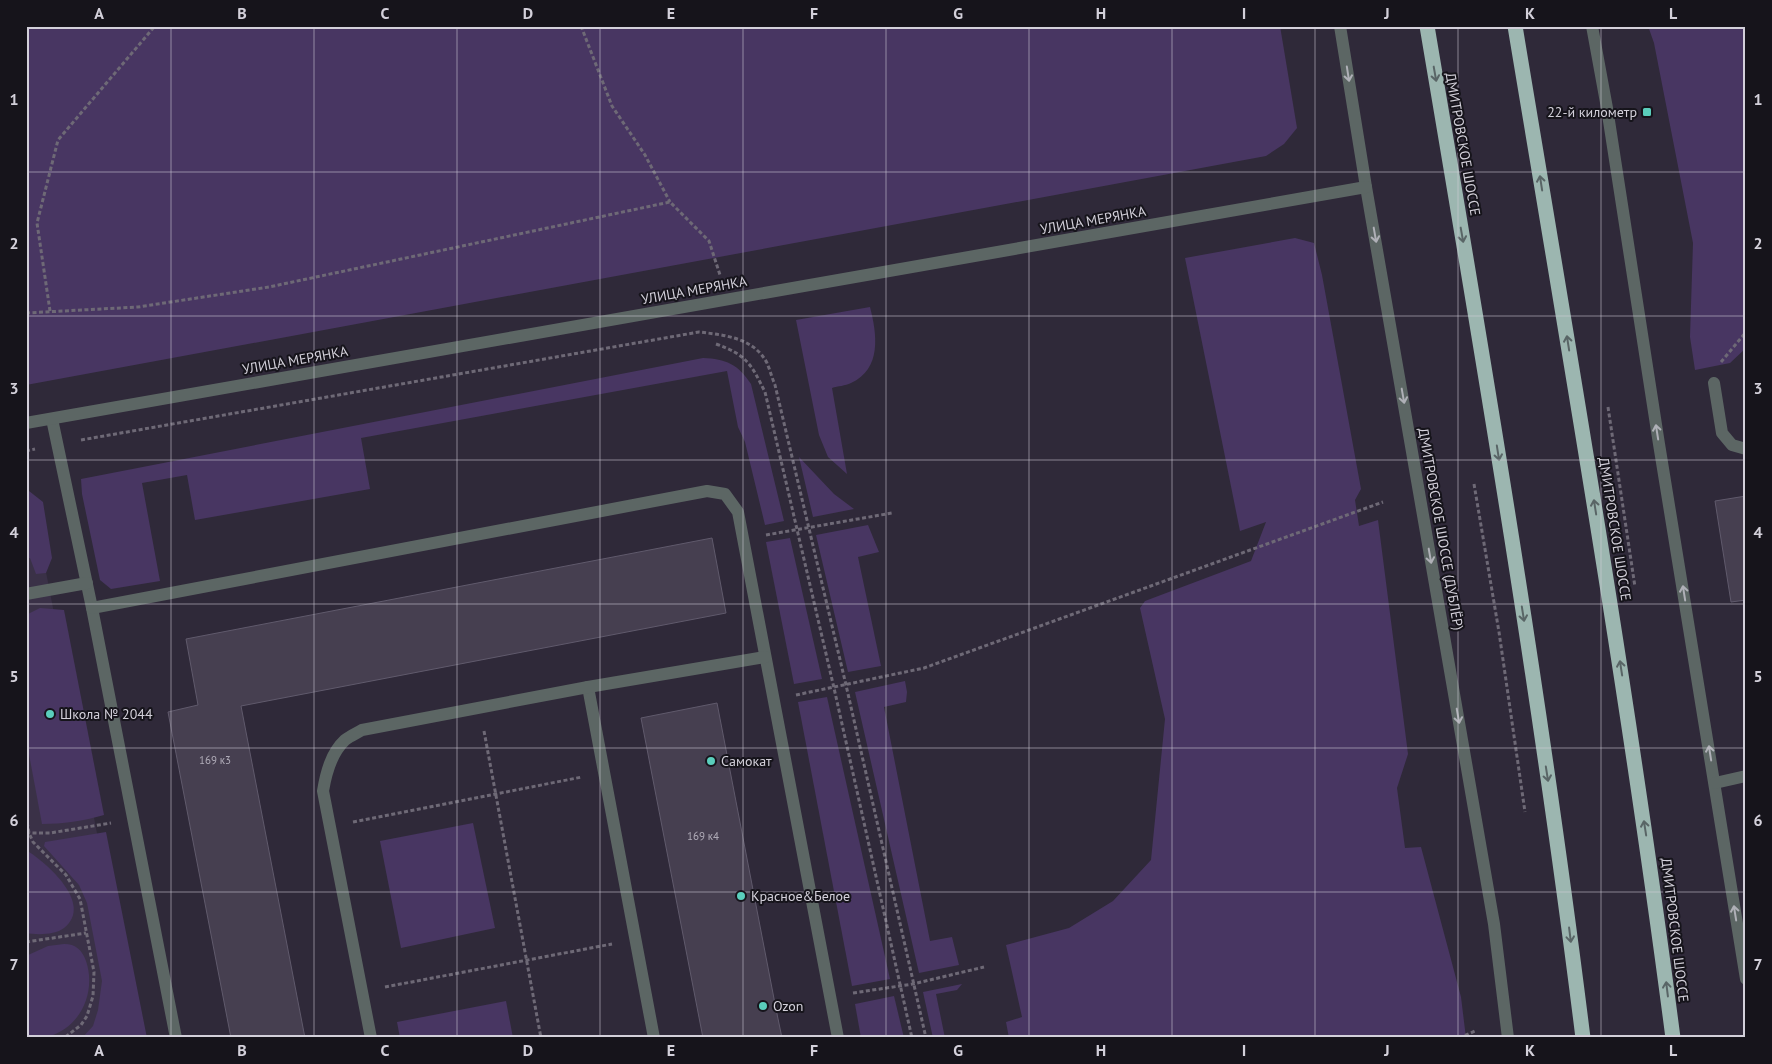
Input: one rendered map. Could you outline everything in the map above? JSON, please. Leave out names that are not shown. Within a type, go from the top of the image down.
[{"type":"highway","name":"ДМИТРОВСКОЕ ШОССЕ","points":[[1427,26],[1491,405],[1562,870],[1583,1038]]},
{"type":"highway","name":"ДМИТРОВСКОЕ ШОССЕ","points":[[1515,26],[1608,584],[1645,829],[1673,1038]]},
{"type":"street","name":"ДМИТРОВСКОЕ ШОССЕ (ДУБЛЁР)","points":[[1340,26],[1366,187],[1494,924],[1508,1038]]},
{"type":"street","points":[[1592,26],[1607,108],[1746,979]]},
{"type":"street","name":"УЛИЦА МЕРЯНКА","points":[[26,423],[1366,187]]},
{"type":"street","points":[[1714,383],[1722,434],[1732,445],[1746,449]]},
{"type":"street","points":[[52,418],[92,608],[176,1038]]},
{"type":"street","points":[[92,608],[707,491],[725,494],[738,512],[838,1038]]},
{"type":"street","points":[[26,594],[86,583]]},
{"type":"street","points":[[371,1038],[323,791],[326,771],[334,755],[345,740],[362,730],[588,687],[765,657]]},
{"type":"street","points":[[588,687],[654,1038]]},
{"type":"street","points":[[1715,783],[1746,776]]},
{"type":"path","points":[[50,311],[37,223],[58,140],[155,26]]},
{"type":"path","points":[[581,26],[612,106],[646,155],[670,202],[709,241],[720,275]]},
{"type":"path","points":[[26,312],[138,307],[269,287],[670,202]]},
{"type":"path","points":[[26,451],[57,444],[700,332],[721,334],[740,339],[758,350],[767,363],[775,385],[846,685],[926,1038]]},
{"type":"path","points":[[1714,383],[1718,366],[1746,332]]},
{"type":"path","points":[[716,344],[731,349],[747,359],[765,392],[834,688],[912,1038]]},
{"type":"path","points":[[1474,484],[1499,632],[1526,815]]},
{"type":"path","points":[[774,700],[924,668],[1383,502]]},
{"type":"path","points":[[743,540],[892,512]]},
{"type":"path","points":[[480,708],[542,1038]]},
{"type":"path","points":[[330,826],[604,773]]},
{"type":"path","points":[[26,816],[28,833],[34,842],[66,875],[80,899],[94,972],[93,996],[88,1016],[81,1025],[64,1038]]},
{"type":"path","points":[[28,833],[50,833],[96,825]]},
{"type":"path","points":[[26,942],[86,933]]},
{"type":"path","points":[[362,992],[635,940]]},
{"type":"path","points":[[830,997],[913,984],[984,967]]},
{"type":"path","points":[[1458,1038],[1475,1031]]},
{"type":"shaded area","points":[[26,26],[1280,26],[1297,128],[1284,144],[1266,156],[26,385]]},
{"type":"shaded area","points":[[1648,26],[1746,26],[1746,348],[1730,363],[1695,370],[1690,337],[1693,243],[1654,43]]},
{"type":"shaded area","points":[[1295,238],[1314,243],[1322,275],[1361,489],[1355,500],[1359,526],[1378,520],[1408,754],[1397,788],[1405,848],[1421,847],[1461,997],[1466,1038],[1009,1038],[1006,1022],[1022,1017],[1006,945],[1069,928],[1113,901],[1151,860],[1165,719],[1140,608],[1145,601],[1251,561],[1266,522],[1240,531],[1185,258]]},
{"type":"shaded area","points":[[870,307],[874,328],[875,350],[868,369],[861,377],[849,384],[832,388],[847,474],[828,457],[819,435],[796,320]]},
{"type":"shaded area","points":[[703,358],[725,361],[731,364],[751,384],[784,521],[765,525],[745,442],[738,427],[727,371],[361,438],[370,489],[195,520],[187,475],[142,483],[160,581],[111,589],[100,580],[82,494],[81,479]]},
{"type":"shaded area","points":[[799,457],[834,494],[854,509],[813,517]]},
{"type":"shaded area","points":[[29,491],[43,502],[52,558],[46,573],[36,574],[30,558],[26,559],[26,492]]},
{"type":"shaded area","points":[[868,525],[879,552],[858,557],[881,666],[848,672],[816,535]]},
{"type":"shaded area","name":"Школа № 2044","points":[[37,526],[137,1038],[26,1038],[26,528]]},
{"type":"shaded area","points":[[790,538],[822,679],[794,684],[766,542]]},
{"type":"shaded area","points":[[40,608],[64,610],[104,815],[73,822],[42,824],[26,738],[26,615]]},
{"type":"shaded area","points":[[905,681],[906,702],[884,707],[930,941],[952,937],[959,965],[919,973],[855,692]]},
{"type":"shaded area","points":[[827,697],[890,979],[852,986],[798,702]]},
{"type":"shaded area","points":[[473,823],[495,928],[401,948],[380,841]]},
{"type":"shaded area","points":[[106,832],[147,1038],[82,1038],[93,1026],[98,1010],[102,981],[87,903],[79,885],[44,846],[45,842]]},
{"type":"shaded area","points":[[26,850],[55,874],[71,896],[74,908],[72,918],[64,928],[56,932],[46,934],[26,933]]},
{"type":"shaded area","points":[[64,944],[78,948],[83,954],[89,973],[87,997],[76,1018],[68,1027],[44,1038],[26,1038],[26,956],[48,946]]},
{"type":"shaded area","points":[[962,984],[957,990],[936,994],[945,1038],[933,1038],[923,992]]},
{"type":"shaded area","points":[[894,996],[904,1038],[861,1038],[855,1004]]},
{"type":"shaded area","points":[[506,1001],[513,1038],[400,1038],[397,1022]]},
{"type":"building","points":[[1746,496],[1746,600],[1731,602],[1715,501]]},
{"type":"building","points":[[712,538],[726,613],[241,706],[305,1038],[231,1038],[168,712],[198,705],[186,639]]},
{"type":"building","points":[[717,703],[782,1038],[703,1038],[641,718]]},
{"type":"place","name":"22-й километр","points":[[1647,112]]},
{"type":"place","name":"Школа № 2044","points":[[50,714]]},
{"type":"place","name":"Самокат","points":[[711,761]]},
{"type":"place","name":"Красное&Белое","points":[[741,896]]},
{"type":"place","name":"Ozon","points":[[763,1006]]}]
